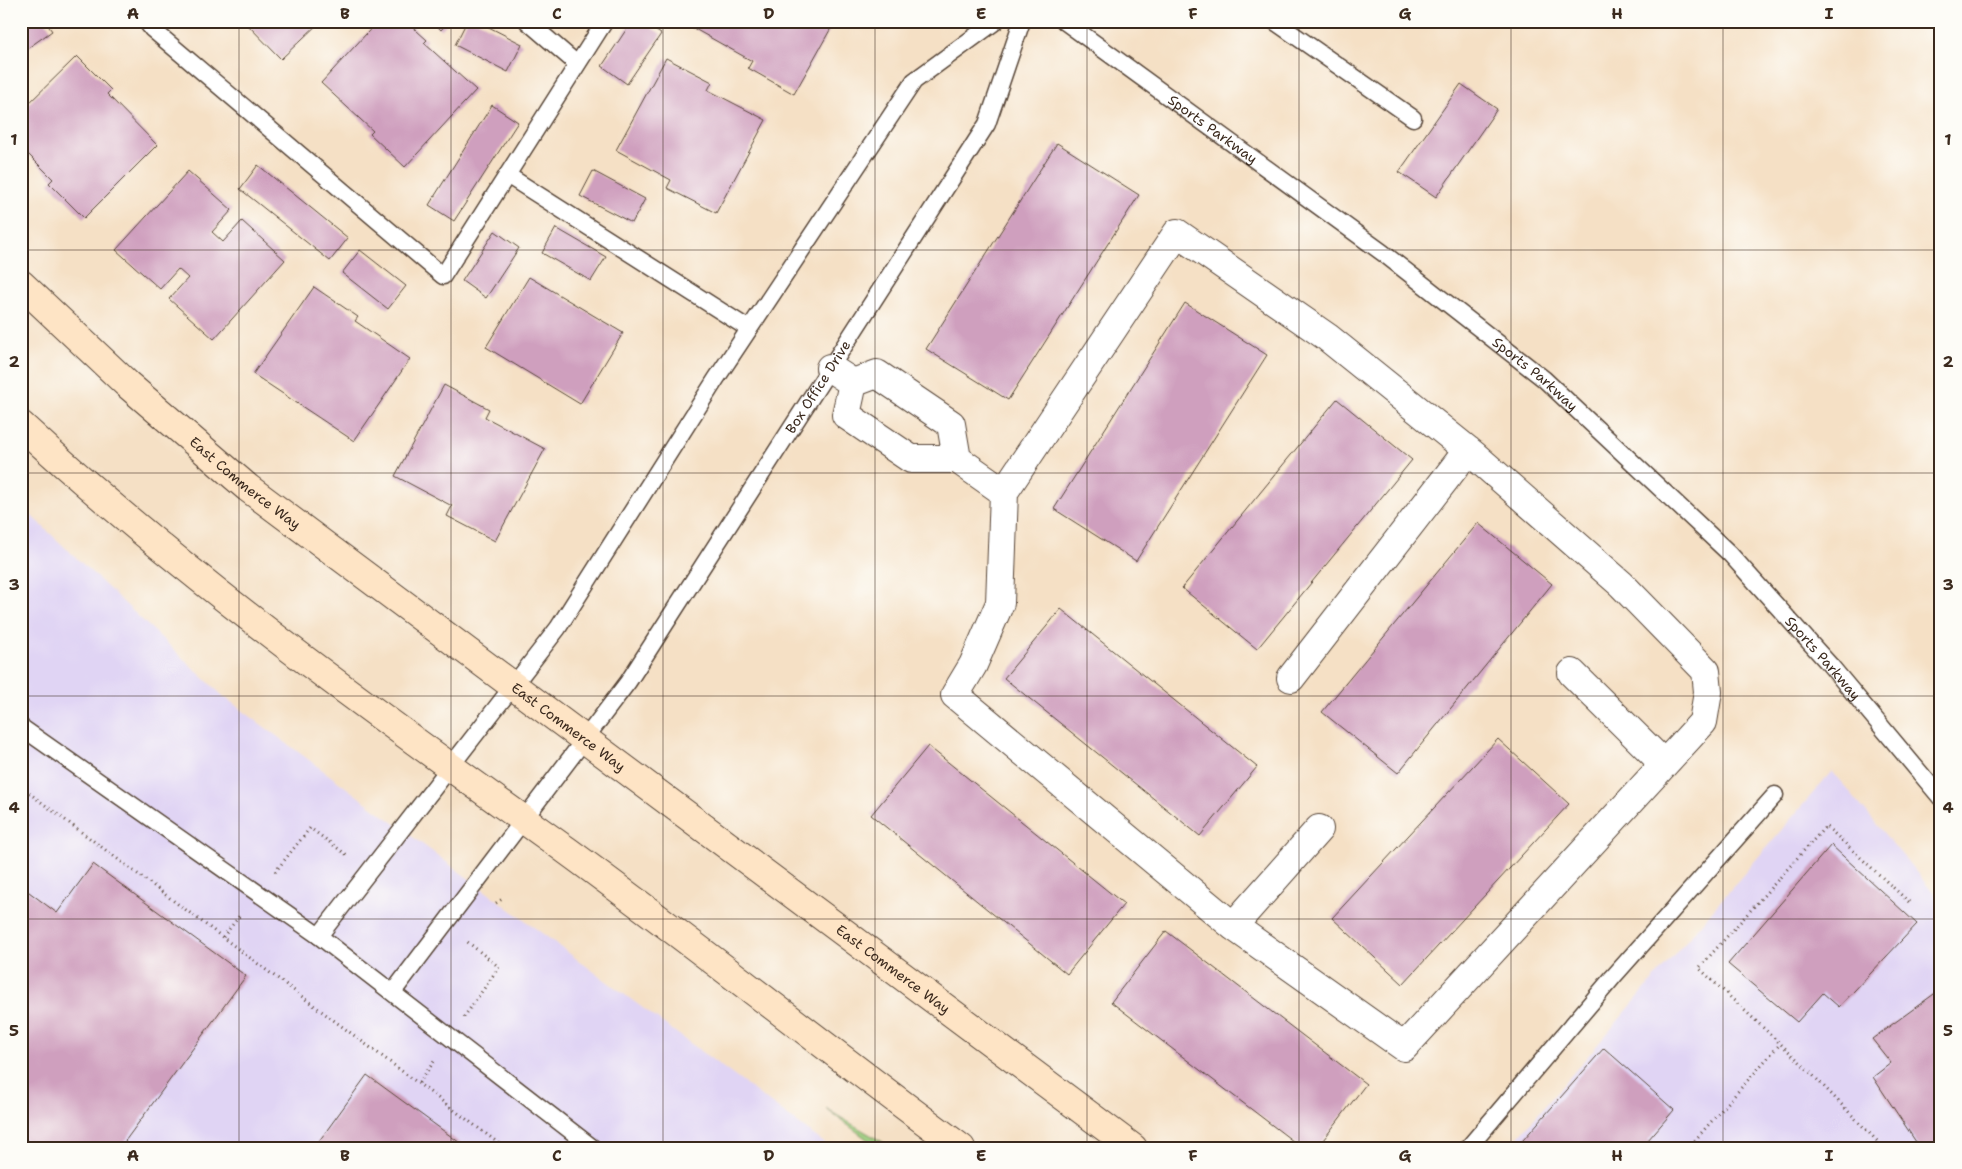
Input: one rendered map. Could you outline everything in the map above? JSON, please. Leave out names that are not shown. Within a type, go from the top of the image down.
[{"type":"main road","name":"East Commerce Way","points":[[21,284],[127,384],[248,488],[1133,1148]]},
{"type":"main road","points":[[21,425],[93,492],[236,607],[450,768],[684,938],[961,1148]]},
{"type":"street","points":[[1177,233],[1328,337],[1468,450],[1621,584],[1706,671],[1708,692],[1702,722],[1404,1047],[1233,926],[955,695],[973,665],[1000,603],[1004,492],[1177,233]]},
{"type":"street","points":[[830,368],[853,383]]},
{"type":"street","points":[[853,383],[877,374],[951,424],[957,459]]},
{"type":"street","points":[[853,383],[846,415],[911,458],[957,459],[1004,492]]},
{"type":"street","points":[[1291,678],[1468,450]]},
{"type":"street","points":[[1572,673],[1664,764]]},
{"type":"street","points":[[1233,926],[1319,829]]},
{"type":"lane","points":[[146,21],[160,36],[443,276],[605,21]]},
{"type":"lane","points":[[527,21],[577,64]]},
{"type":"lane","points":[[319,936],[558,628],[749,329],[914,81],[996,21]]},
{"type":"lane","name":"Box Office Drive","points":[[393,992],[628,682],[987,124],[1022,21]]},
{"type":"lane","name":"Sports Parkway","points":[[1064,21],[1383,252],[1544,379],[1730,554],[1830,665],[1941,798]]},
{"type":"lane","points":[[1274,21],[1413,118]]},
{"type":"lane","points":[[507,175],[749,329]]},
{"type":"lane","points":[[21,727],[319,936],[593,1148]]},
{"type":"lane","points":[[1468,1148],[1613,977],[1775,796]]},
{"type":"path","points":[[21,787],[505,1148]]},
{"type":"path","points":[[1884,1148],[1780,1044],[1699,968],[1826,826],[1909,902]]},
{"type":"path","points":[[223,937],[310,828],[347,856],[352,849]]},
{"type":"path","points":[[491,906],[504,898]]},
{"type":"path","points":[[419,1083],[499,967],[463,939],[469,932]]},
{"type":"path","points":[[1688,1148],[1780,1044]]},
{"type":"shaded area","points":[[21,506],[223,696],[831,1148],[21,1148]]},
{"type":"shaded area","points":[[1832,771],[1941,902],[1941,1148],[1509,1148]]},
{"type":"green space","points":[[826,1109],[893,1148],[879,1148]]},
{"type":"building","points":[[21,21],[45,21],[52,31],[21,53]]},
{"type":"building","points":[[244,21],[321,21],[281,59]]},
{"type":"building","points":[[378,21],[406,21],[427,40],[424,43],[476,90],[405,167],[370,134],[373,131],[321,83]]},
{"type":"building","points":[[432,21],[449,21],[441,30]]},
{"type":"building","points":[[467,21],[477,21],[522,44],[508,72],[455,45]]},
{"type":"building","points":[[632,21],[641,21],[661,34],[627,84],[602,66]]},
{"type":"building","points":[[697,21],[835,21],[794,94],[748,68],[752,61],[693,28]]},
{"type":"building","points":[[77,56],[111,90],[107,94],[157,145],[84,218],[49,183],[53,179],[21,147],[21,111]]},
{"type":"building","points":[[666,58],[712,82],[708,90],[766,120],[716,213],[667,188],[671,180],[616,150]]},
{"type":"building","points":[[1461,84],[1497,109],[1436,197],[1399,172]]},
{"type":"building","points":[[492,105],[518,122],[454,221],[429,205]]},
{"type":"building","points":[[1057,143],[1139,195],[1008,400],[926,349]]},
{"type":"building","points":[[258,165],[348,238],[330,261],[240,189]]},
{"type":"building","points":[[188,171],[232,210],[212,232],[223,242],[242,221],[285,260],[214,339],[169,299],[188,278],[178,269],[160,289],[116,250]]},
{"type":"building","points":[[593,171],[645,199],[632,223],[580,196]]},
{"type":"building","points":[[556,228],[606,257],[591,281],[542,253]]},
{"type":"building","points":[[495,231],[519,248],[486,298],[462,281]]},
{"type":"building","points":[[360,250],[406,286],[388,309],[342,273]]},
{"type":"building","points":[[529,277],[623,333],[580,404],[486,347]]},
{"type":"building","points":[[314,287],[358,317],[355,321],[410,359],[354,441],[253,374]]},
{"type":"building","points":[[1185,303],[1267,355],[1136,561],[1054,509]]},
{"type":"building","points":[[444,385],[489,409],[485,417],[545,449],[495,541],[447,516],[452,506],[395,476]]},
{"type":"building","points":[[1337,399],[1412,460],[1257,649],[1182,588]]},
{"type":"building","points":[[1478,523],[1552,584],[1398,773],[1322,712]]},
{"type":"building","points":[[1061,609],[1257,767],[1200,836],[1004,678]]},
{"type":"building","points":[[1498,739],[1569,804],[1403,984],[1332,918]]},
{"type":"building","points":[[928,746],[1124,904],[1067,974],[871,815]]},
{"type":"building","points":[[1831,845],[1917,924],[1839,1007],[1823,993],[1797,1022],[1728,964]]},
{"type":"building","points":[[93,864],[246,976],[120,1148],[38,1148],[21,1136],[21,886],[57,913]]},
{"type":"building","points":[[1166,931],[1366,1084],[1317,1148],[1302,1148],[1111,1002]]},
{"type":"building","points":[[1941,989],[1941,1148],[1920,1148],[1873,1077],[1891,1063],[1872,1039]]},
{"type":"building","points":[[1604,1048],[1674,1110],[1648,1140],[1659,1148],[1516,1148]]},
{"type":"building","points":[[367,1075],[467,1148],[314,1148]]}]
